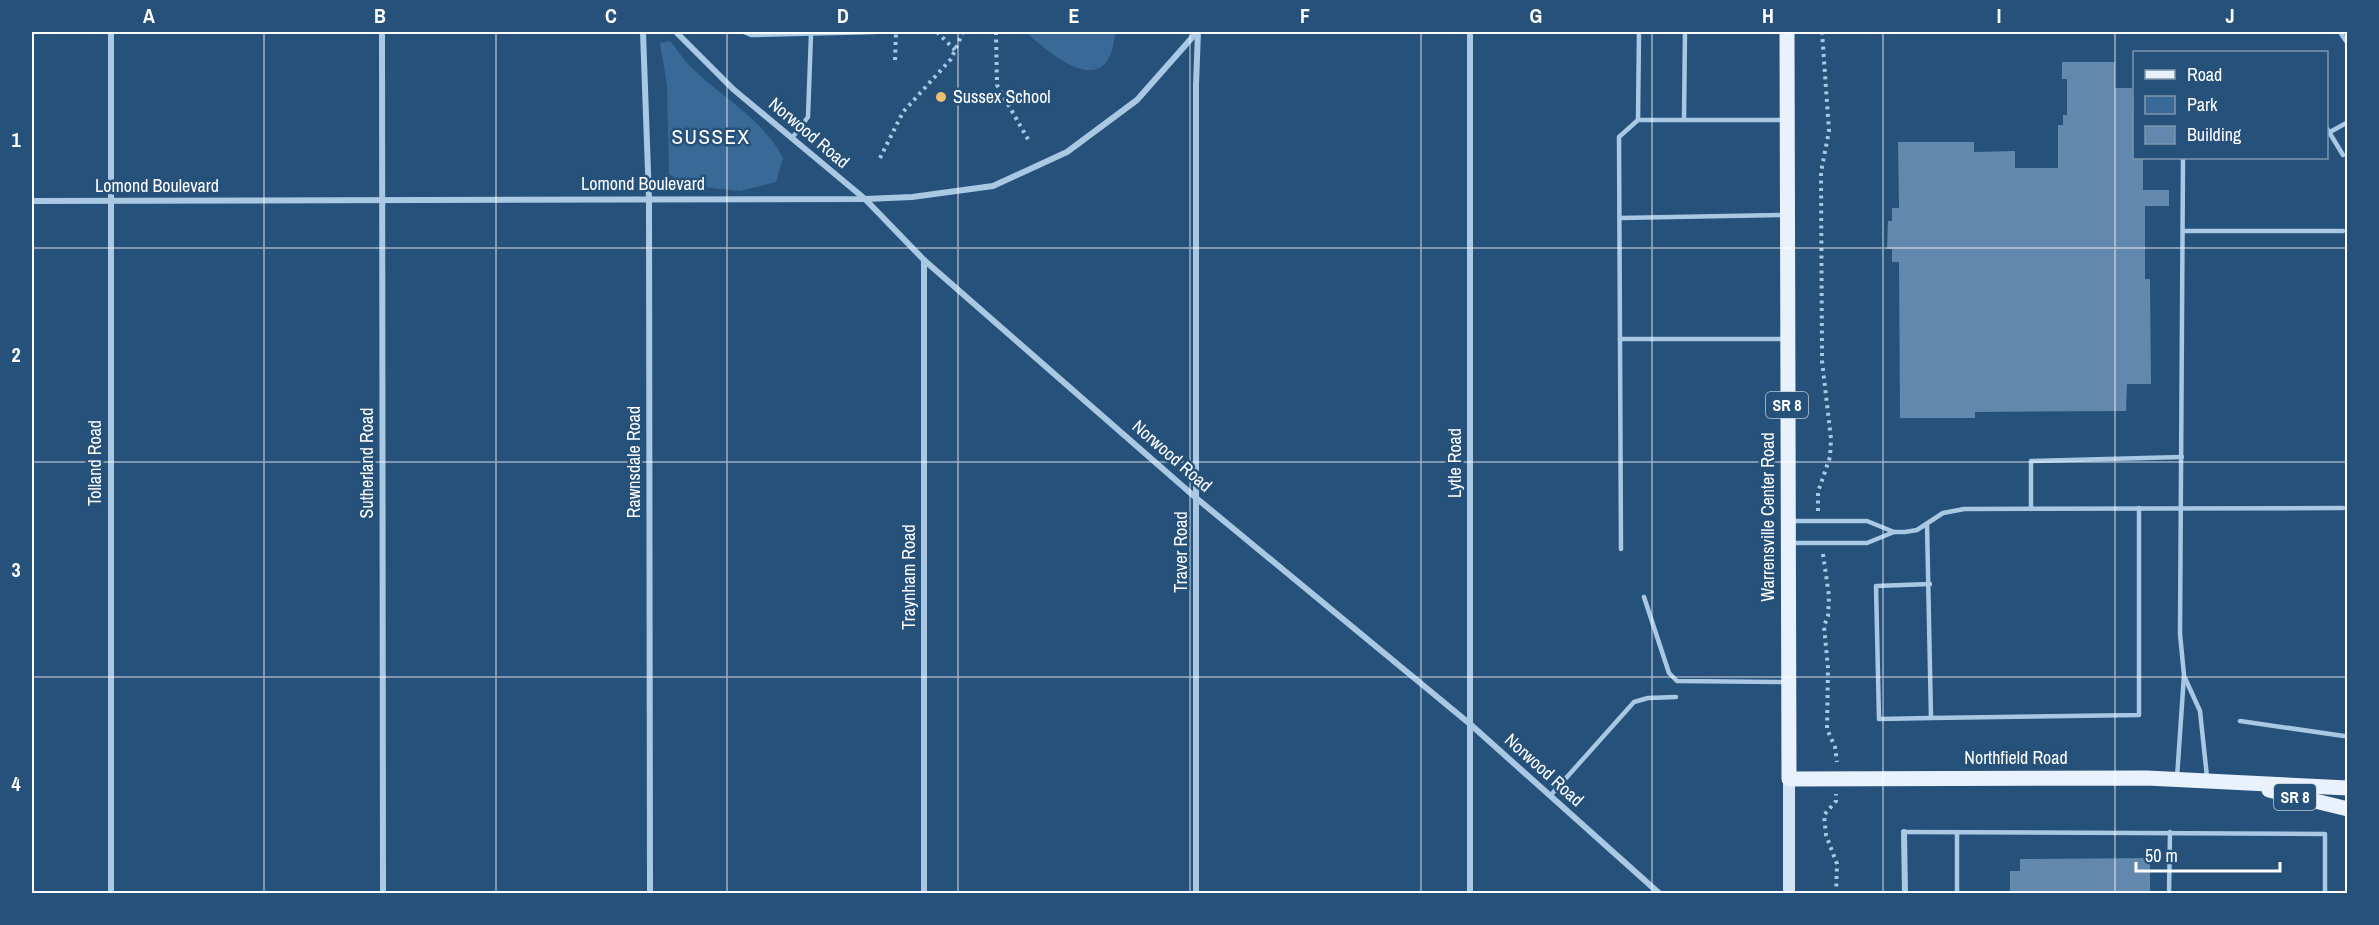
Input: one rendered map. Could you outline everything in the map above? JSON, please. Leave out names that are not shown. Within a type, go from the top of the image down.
[{"type":"main road","name":"Warrensville Center Road","points":[[1787,32],[1789,894]]},
{"type":"main road","name":"Northfield Road","points":[[1789,779],[2177,778],[2348,788]]},
{"type":"main road","name":"Northfield Road","points":[[2243,783],[2348,809]]},
{"type":"street","name":"Tolland Road","points":[[111,32],[111,894]]},
{"type":"street","name":"Sutherland Road","points":[[382,32],[383,894]]},
{"type":"street","name":"Rawnsdale Road","points":[[643,32],[649,199],[651,894]]},
{"type":"street","name":"Norwood Road","points":[[675,32],[732,89],[865,199],[924,260],[1196,497],[1470,724],[1660,894]]},
{"type":"street","name":"Lomond Boulevard","points":[[32,201],[912,198],[993,186],[1067,152],[1137,100],[1198,32]]},
{"type":"street","name":"Traver Road","points":[[1196,894],[1198,32]]},
{"type":"street","name":"Lytle Road","points":[[1470,32],[1470,894]]},
{"type":"street","name":"Traynham Road","points":[[924,260],[924,894]]},
{"type":"street","points":[[1904,832],[1905,894]]},
{"type":"lane","points":[[744,32],[752,35],[875,32]]},
{"type":"lane","points":[[1638,32],[1638,120]]},
{"type":"lane","points":[[1684,120],[1685,32]]},
{"type":"lane","points":[[2340,32],[2348,44]]},
{"type":"lane","points":[[792,138],[808,117],[811,34]]},
{"type":"lane","points":[[1621,549],[1619,137],[1638,120],[1787,120]]},
{"type":"lane","points":[[2343,155],[2328,129],[2348,122]]},
{"type":"lane","points":[[2177,778],[2184,675],[2180,634],[2183,159]]},
{"type":"lane","points":[[1620,218],[1788,215]]},
{"type":"lane","points":[[2183,231],[2343,231]]},
{"type":"lane","points":[[1620,339],[1787,339]]},
{"type":"lane","points":[[2031,509],[2031,461],[2182,457]]},
{"type":"lane","points":[[1930,584],[1876,586],[1879,718],[2139,715],[2139,508]]},
{"type":"lane","points":[[1788,543],[1867,543],[1894,532],[1917,530],[1938,515],[1959,509],[2343,508]]},
{"type":"lane","points":[[1788,521],[1867,521],[1894,532]]},
{"type":"lane","points":[[1927,524],[1931,718]]},
{"type":"lane","points":[[1644,597],[1669,673],[1677,681],[1789,682]]},
{"type":"lane","points":[[2184,675],[2200,711],[2207,780]]},
{"type":"lane","points":[[1550,796],[1634,702],[1648,698],[1676,697]]},
{"type":"lane","points":[[2240,721],[2344,736]]},
{"type":"lane","points":[[1904,832],[2325,834],[2325,894]]},
{"type":"lane","points":[[1957,832],[1957,894]]},
{"type":"lane","points":[[2169,894],[2170,832]]},
{"type":"path","points":[[895,60],[896,32]]},
{"type":"path","points":[[937,32],[955,50]]},
{"type":"path","points":[[880,158],[903,112],[951,59],[963,32]]},
{"type":"path","points":[[996,32],[997,85],[1029,141]]},
{"type":"path","points":[[1817,503],[1830,457],[1831,439],[1822,361],[1821,172],[1829,130],[1822,32]]},
{"type":"path","points":[[1823,554],[1828,596],[1828,616],[1824,626],[1828,668],[1827,729],[1837,756]]},
{"type":"path","points":[[1836,801],[1824,815],[1824,824],[1837,864],[1836,894]]},
{"type":"green space","points":[[1026,32],[1115,32],[1111,53],[1103,66],[1092,70],[1065,62]]},
{"type":"green space","points":[[670,41],[687,63],[764,131],[774,144],[783,158],[776,182],[740,191],[684,185],[669,174],[667,85],[660,43]]},
{"type":"building","points":[[2062,62],[2115,62],[2115,88],[2132,88],[2133,159],[2143,159],[2143,190],[2169,190],[2169,206],[2145,206],[2145,279],[2150,279],[2151,384],[2127,384],[2126,411],[1975,412],[1975,418],[1900,418],[1899,262],[1892,262],[1892,249],[1887,249],[1888,221],[1892,221],[1892,208],[1899,208],[1898,142],[1974,142],[1974,152],[2015,151],[2015,168],[2058,168],[2058,125],[2063,125],[2063,115],[2067,115],[2067,79],[2062,79]]},
{"type":"building","points":[[2150,858],[2150,894],[2010,894],[2010,871],[2020,871],[2020,859]]},
{"type":"place","name":"Sussex School","points":[[941,97]]},
{"type":"district","name":"SUSSEX","points":[[711,137]]}]
